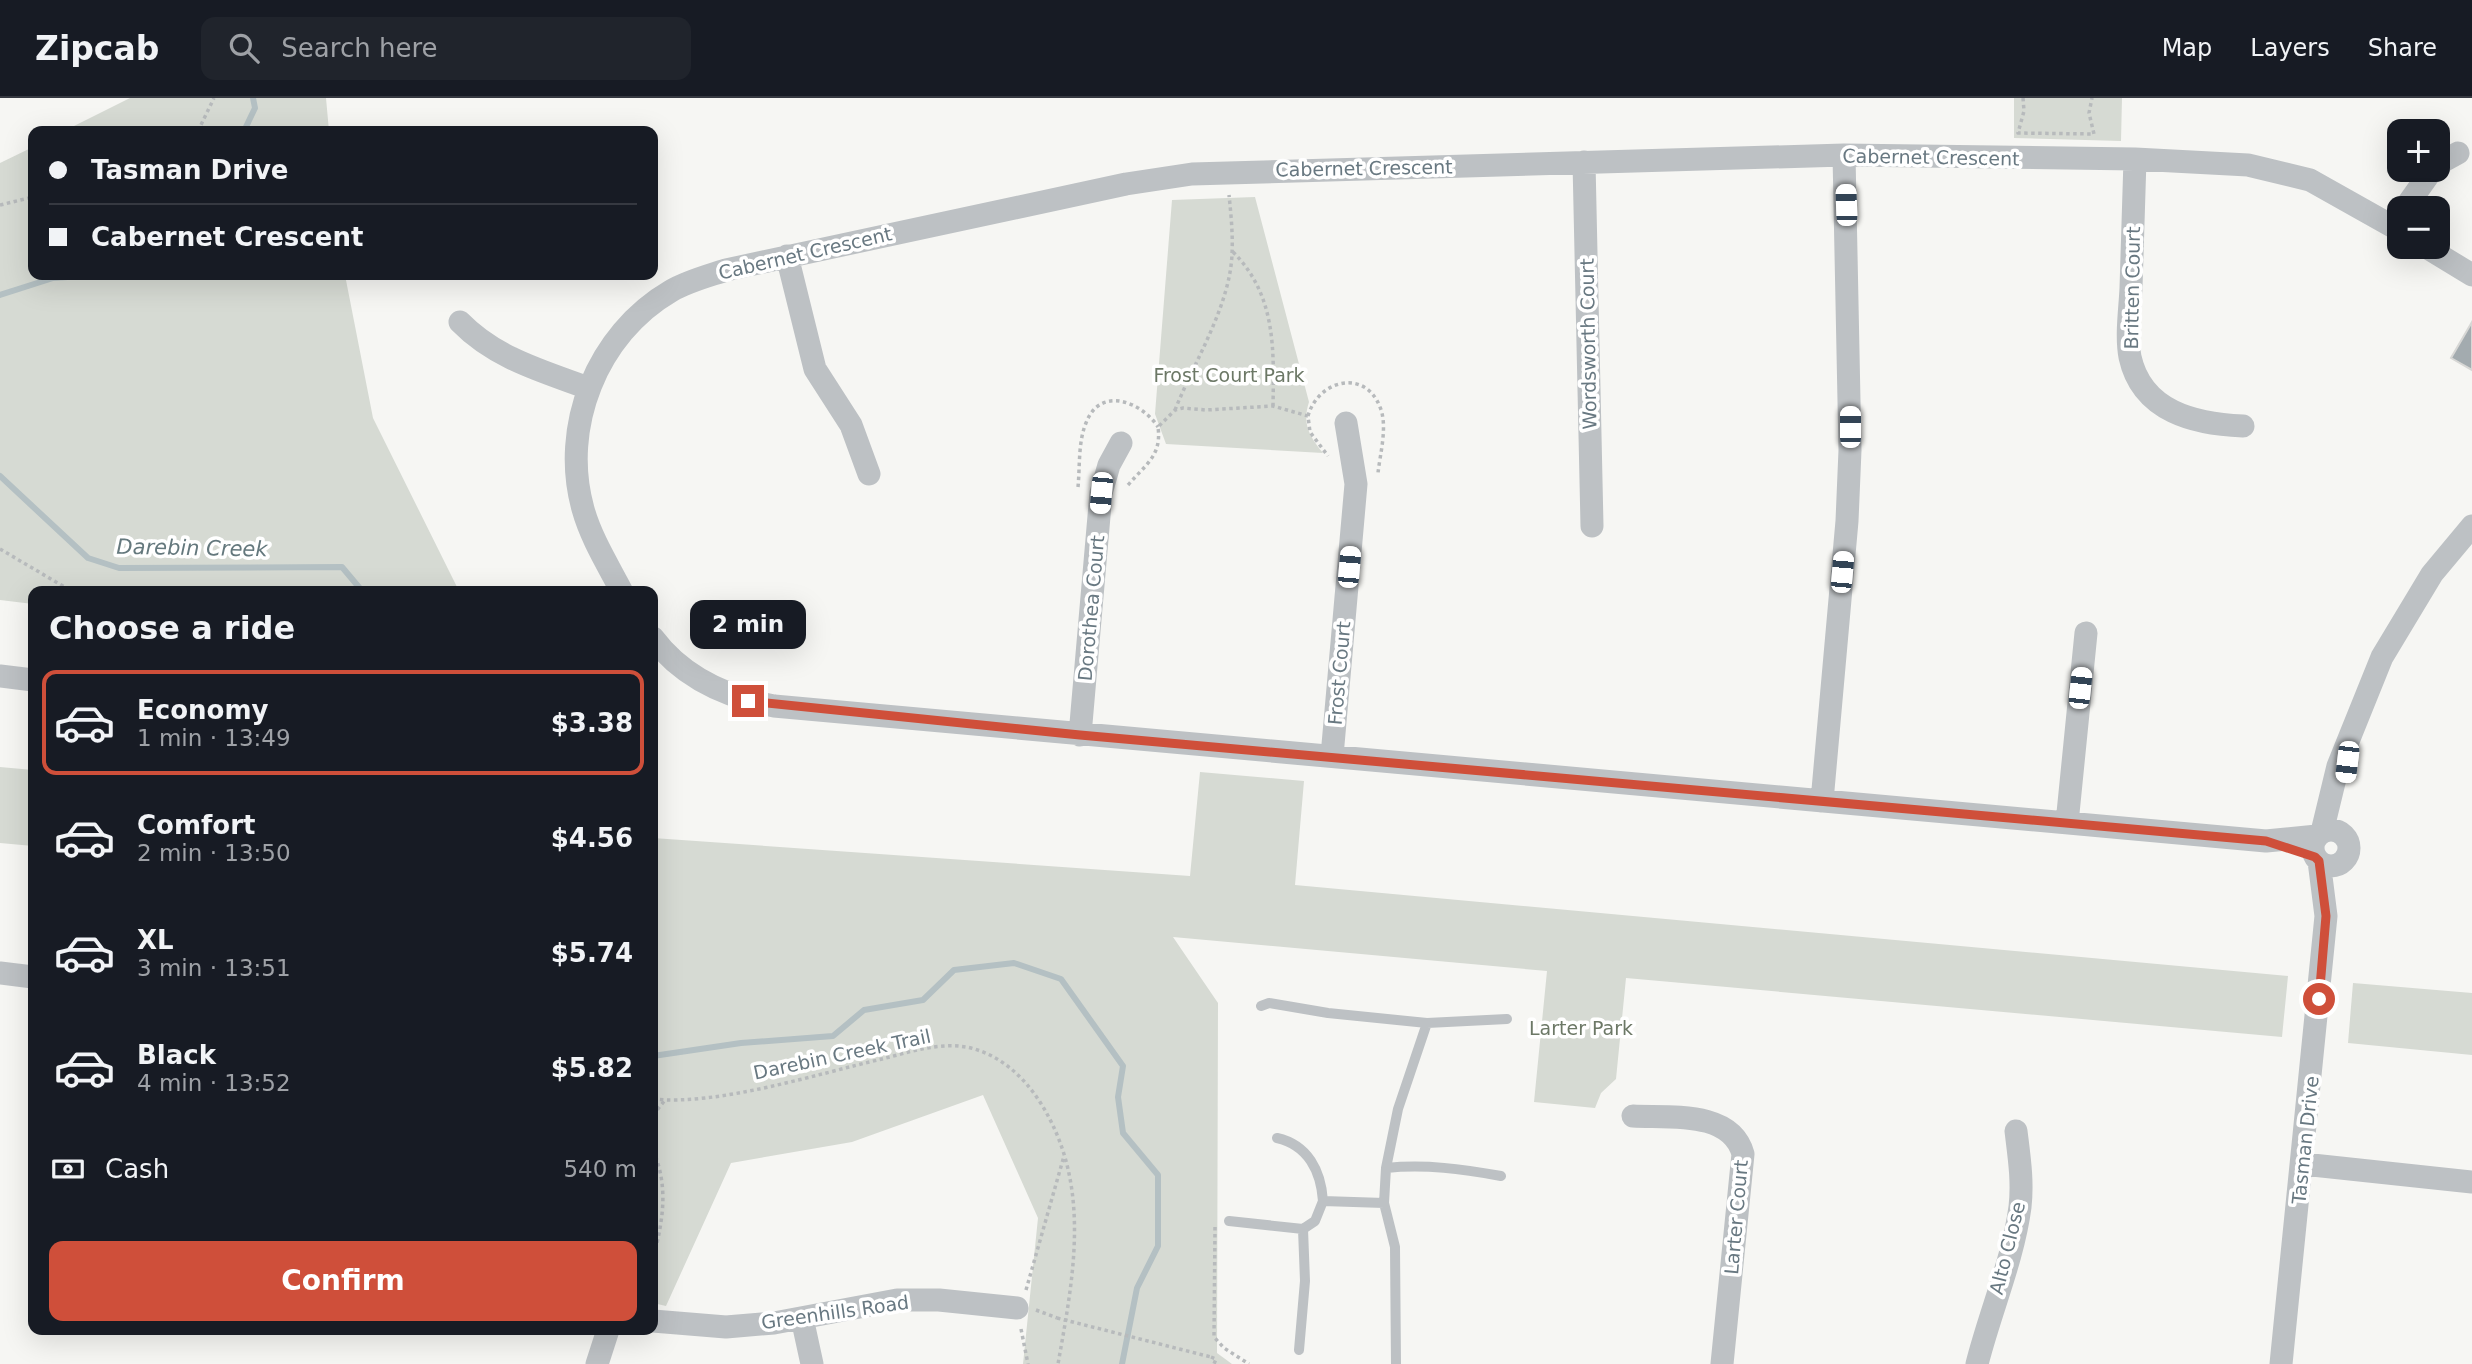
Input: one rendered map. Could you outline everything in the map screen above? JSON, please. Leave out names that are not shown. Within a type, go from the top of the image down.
[{"type":"street","name":"Cabernet Crescent","points":[[619,586],[593,535],[578,480],[576,453],[580,420],[589,388],[610,349],[627,327],[671,291],[726,270],[1156,178],[1229,171],[1844,155],[2135,159],[2248,165],[2284,172],[2387,215]]},
{"type":"street","points":[[1822,800],[1846,535],[1850,450],[1844,155]]},
{"type":"street","name":"Britten Court","points":[[2135,159],[2129,339],[2135,372],[2144,390],[2160,405],[2206,424],[2243,426]]},
{"type":"street","name":"Wordsworth Court","points":[[1584,162],[1592,526]]},
{"type":"street","points":[[787,256],[815,369],[851,425],[869,474]]},
{"type":"street","points":[[2446,259],[2472,275]]},
{"type":"street","points":[[460,322],[488,347],[513,360],[589,388]]},
{"type":"street","name":"Frost Court","points":[[1332,756],[1356,484],[1346,423]]},
{"type":"street","name":"Dorothea Court","points":[[1080,735],[1101,493],[1109,465],[1121,443]]},
{"type":"street","name":"Tasman Drive","points":[[2281,1364],[2326,916],[2323,844],[2340,802],[2350,743],[2369,687],[2393,636],[2432,574],[2472,526]]},
{"type":"street","points":[[2067,823],[2086,632]]},
{"type":"street","points":[[658,643],[681,668],[724,693],[748,701],[1080,735],[2323,844]]},
{"type":"street","points":[[0,676],[28,679]]},
{"type":"street","name":"Tasman Drive","points":[[2323,844],[2328,866],[2342,862],[2326,916]]},
{"type":"street","points":[[0,973],[28,976]]},
{"type":"street","name":"Larter Court","points":[[1633,1116],[1710,1122],[1728,1130],[1740,1143],[1743,1154],[1722,1364]]},
{"type":"street","name":"Alto Close","points":[[1977,1364],[2020,1206],[2016,1130]]},
{"type":"street","points":[[2303,1164],[2472,1182]]},
{"type":"street","name":"Greenhills Road","points":[[658,1322],[684,1326],[726,1327],[802,1318],[897,1300],[940,1300],[1022,1307]]},
{"type":"street","points":[[802,1318],[812,1364]]},
{"type":"street","points":[[597,1364],[606,1335]]},
{"type":"lane","points":[[1261,1006],[1269,1003],[1328,1013],[1427,1023],[1507,1018]]},
{"type":"lane","points":[[1396,1364],[1395,1247],[1384,1203],[1386,1168],[1398,1109],[1427,1023]]},
{"type":"lane","points":[[1229,1221],[1283,1229],[1303,1229],[1315,1221],[1322,1201],[1321,1184],[1304,1150],[1290,1141],[1277,1138]]},
{"type":"lane","points":[[1386,1168],[1412,1165],[1454,1167],[1501,1176]]},
{"type":"lane","points":[[1322,1201],[1384,1203]]},
{"type":"lane","points":[[1299,1350],[1306,1281],[1303,1229]]},
{"type":"path","points":[[200,126],[214,98]]},
{"type":"path","points":[[2023,98],[2024,111],[2018,133],[2094,134],[2089,113],[2092,98]]},
{"type":"path","points":[[1158,427],[1175,410],[1217,314],[1233,252],[1229,195]]},
{"type":"path","points":[[0,205],[28,198]]},
{"type":"path","points":[[1233,252],[1247,266],[1259,288],[1272,324],[1273,406]]},
{"type":"path","points":[[1332,466],[1310,432],[1308,416],[1316,396],[1334,384],[1355,384],[1375,398],[1383,419],[1377,486]]},
{"type":"path","points":[[1078,496],[1085,425],[1098,407],[1121,401],[1137,405],[1150,415],[1158,427],[1160,438],[1154,458],[1123,493]]},
{"type":"path","points":[[1175,410],[1273,406],[1308,416]]},
{"type":"path","points":[[0,549],[63,586]]},
{"type":"path","name":"Darebin Creek Trail","points":[[658,1099],[700,1098],[930,1048],[970,1048],[995,1057],[1017,1072],[1049,1117],[1065,1154],[1073,1186],[1077,1231],[1071,1291],[1058,1364]]},
{"type":"path","points":[[658,1109],[665,1100]]},
{"type":"path","points":[[1028,1364],[1022,1307],[1026,1284],[1065,1154]]},
{"type":"path","points":[[658,1170],[664,1194],[658,1239]]},
{"type":"path","points":[[1229,1221],[1214,1227],[1213,1330],[1214,1337],[1224,1348],[1249,1364]]},
{"type":"path","points":[[1022,1307],[1212,1357],[1216,1359],[1214,1364]]},
{"type":"green space","points":[[130,98],[326,98],[329,126],[74,126]]},
{"type":"green space","points":[[2014,98],[2122,98],[2121,141],[2014,138]]},
{"type":"green space","points":[[28,149],[28,280],[346,280],[373,418],[457,586],[28,586],[28,603],[0,600],[0,163]]},
{"type":"green space","name":"Frost Court Park","points":[[1255,197],[1309,402],[1306,417],[1308,429],[1323,453],[1166,444],[1155,414],[1172,200]]},
{"type":"green space","points":[[0,767],[28,770],[28,846],[0,843]]},
{"type":"green space","name":"Larter Park","points":[[1200,772],[1304,781],[1295,885],[2288,976],[2282,1037],[1626,978],[1616,1079],[1601,1093],[1595,1108],[1534,1102],[1547,971],[1173,937],[1218,1003],[1217,1353],[1232,1364],[1023,1364],[1038,1218],[983,1095],[852,1142],[731,1163],[666,1306],[658,1304],[658,838],[1190,876]]},
{"type":"green space","points":[[2353,983],[2472,993],[2472,1055],[2348,1043]]},
{"type":"building","points":[[2472,322],[2472,370],[2451,358]]},
{"type":"waterway","name":"Darebin Creek","points":[[246,126],[255,108],[253,98]]},
{"type":"waterway","name":"Darebin Creek","points":[[0,295],[47,280]]},
{"type":"waterway","name":"Darebin Creek","points":[[0,476],[88,558],[119,568],[342,567],[358,586]]},
{"type":"waterway","name":"Darebin Creek","points":[[658,1055],[741,1043],[833,1036],[864,1010],[923,1000],[954,970],[1014,963],[1061,979],[1123,1066],[1118,1097],[1123,1133],[1158,1175],[1158,1246],[1137,1288],[1122,1364]]},
{"type":"route","points":[[748,701],[775,706],[1080,735],[2266,841],[2315,857],[2319,861],[2326,916],[2319,999]]}]
